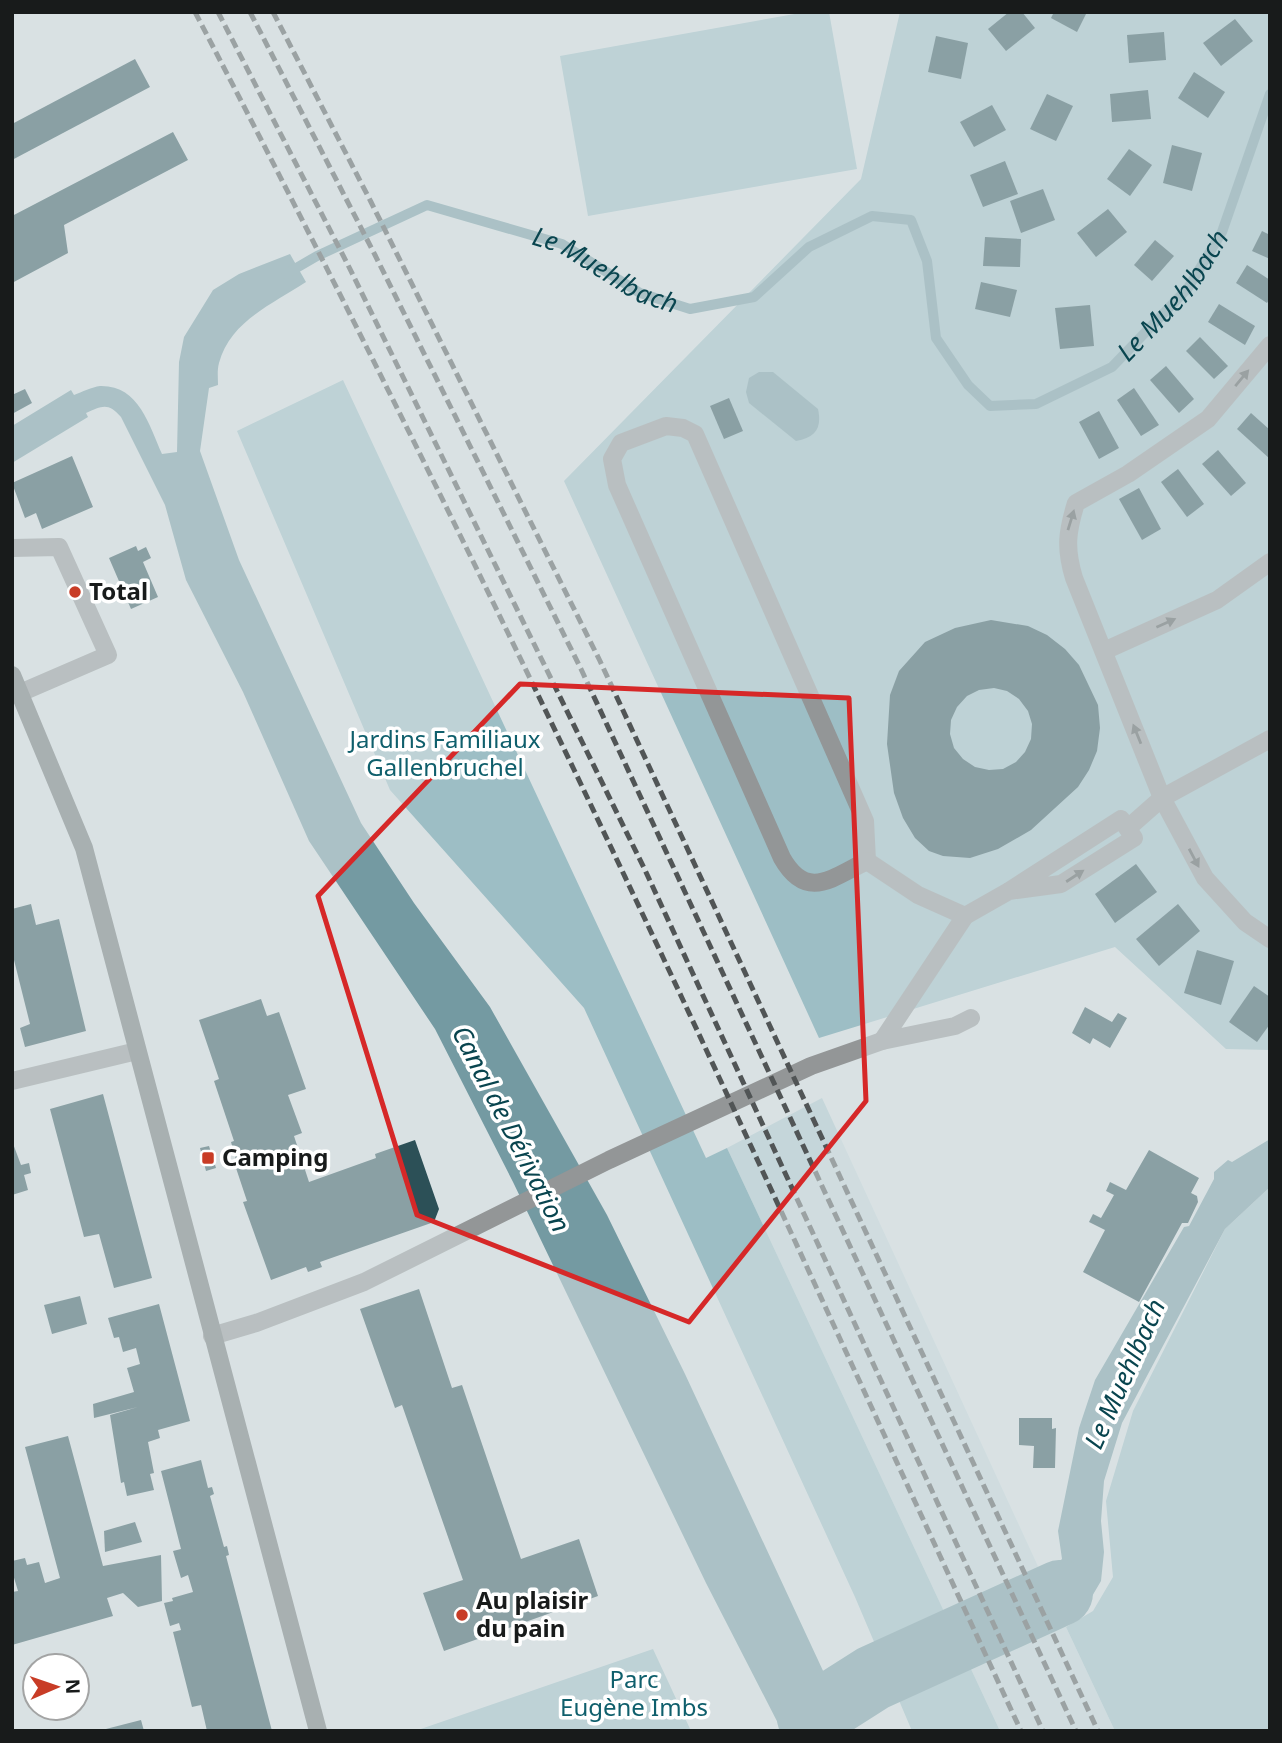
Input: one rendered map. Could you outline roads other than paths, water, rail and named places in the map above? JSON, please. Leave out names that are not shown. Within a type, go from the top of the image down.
[{"type":"main road","points":[[12,675],[84,848],[317,1731]]},
{"type":"street","points":[[1270,345],[1208,418],[1128,474],[1076,503],[1068,531],[1069,562],[1162,797],[1205,878],[1245,922],[1270,939]]},
{"type":"street","points":[[666,426],[683,428],[695,434],[865,821],[867,860],[818,884],[801,882],[789,870],[617,485],[612,459],[621,443],[666,426]]},
{"type":"street","points":[[12,548],[59,547],[108,655],[20,693]]},
{"type":"street","points":[[1104,651],[1217,600],[1270,562]]},
{"type":"street","points":[[882,1041],[965,916],[1121,819],[1128,828],[1162,797],[1270,739]]},
{"type":"street","points":[[867,860],[918,895],[965,916]]},
{"type":"street","points":[[212,1336],[279,1315],[364,1283],[609,1160],[811,1066],[882,1041],[956,1026],[971,1018]]},
{"type":"street","points":[[12,1081],[137,1051]]},
{"type":"water","name":"Canal de Dérivation","points":[[290,254],[306,282],[267,306],[243,325],[225,348],[218,366],[218,385],[209,388],[200,451],[239,560],[361,823],[414,903],[490,1007],[607,1215],[685,1374],[851,1731],[782,1731],[706,1583],[513,1182],[435,1029],[309,841],[243,692],[186,580],[165,505],[121,417],[108,407],[86,413],[88,417],[12,463],[12,426],[71,390],[74,395],[100,386],[113,387],[133,399],[147,419],[162,454],[177,452],[179,362],[184,337],[213,290],[239,274]]},
{"type":"water","points":[[759,372],[773,372],[818,409],[818,426],[813,434],[796,441],[749,403],[746,392],[749,378]]},
{"type":"water","points":[[1270,1139],[1270,1187],[1225,1229],[1122,1423],[1104,1481],[1101,1521],[1104,1552],[1101,1581],[1091,1598],[1064,1613],[1047,1573],[1062,1559],[1058,1531],[1079,1428],[1095,1380],[1184,1227],[1189,1226],[1214,1179],[1214,1172],[1228,1160],[1232,1162]]},
{"type":"waterway","name":"Le Muehlbach","points":[[286,274],[317,256],[427,205],[562,244],[640,293],[690,309],[754,297],[809,247],[872,216],[911,220],[927,261],[936,338],[968,385],[990,406],[1036,404],[1112,367],[1188,288],[1222,232],[1270,94]]},
{"type":"waterway","name":"Le Muehlbach","points":[[810,1718],[873,1678],[1060,1593]]},
{"type":"railway","points":[[195,12],[415,443],[574,770],[1021,1731]]},
{"type":"railway","points":[[218,12],[348,265],[645,870],[1043,1731]]},
{"type":"railway","points":[[250,12],[375,255],[581,669],[1076,1731]]},
{"type":"railway","points":[[273,12],[600,661],[1098,1731]]},
{"type":"place","name":"Total","points":[[75,592]]},
{"type":"place","name":"Camping","points":[[208,1158]]},
{"type":"place","name":"Au plaisir du pain","points":[[462,1615]]},
{"type":"park label","name":"Jardins Familiaux Gallenbruchel","points":[[445,754]]},
{"type":"park label","name":"Parc Eugène Imbs","points":[[634,1694]]}]
